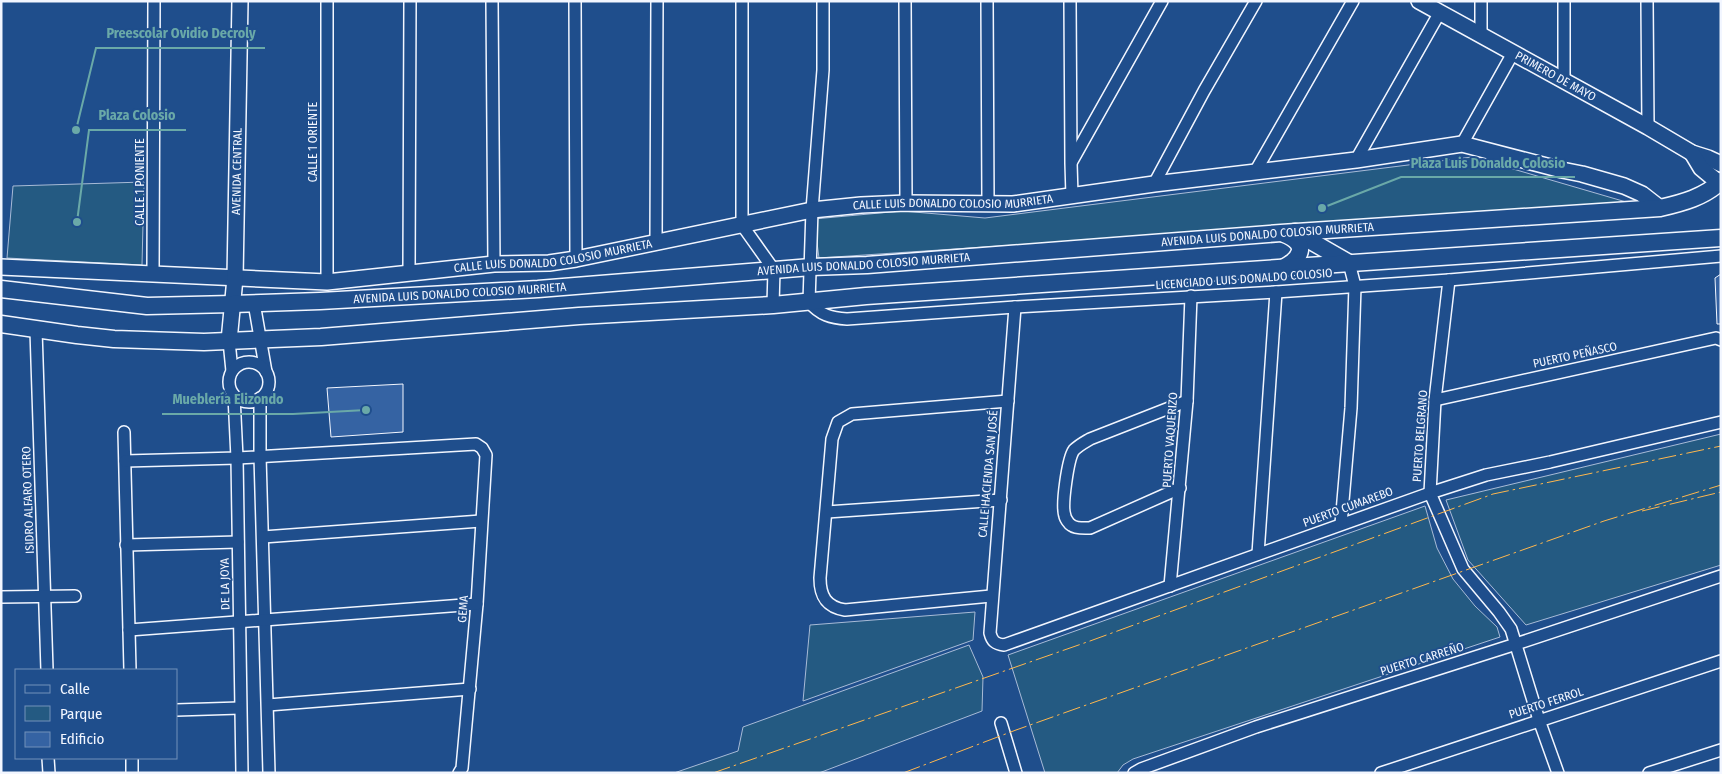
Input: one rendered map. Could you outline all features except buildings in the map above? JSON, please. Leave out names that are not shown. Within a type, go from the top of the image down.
[{"type":"main road","name":"AVENIDA LUIS DONALDO COLOSIO MURRIETA","points":[[1,289],[147,306],[320,301],[546,288],[1288,232],[1660,208],[1683,203],[1704,194],[1720,183]]},
{"type":"main road","points":[[1342,261],[1333,249],[1334,240],[1347,228]]},
{"type":"main road","points":[[1288,232],[1342,261]]},
{"type":"main road","points":[[1281,269],[1294,262],[1299,256],[1301,249],[1299,243],[1288,232]]},
{"type":"main road","points":[[1,324],[114,339],[204,342],[262,340],[579,316],[773,305],[885,295],[1281,269],[1342,261],[1721,238]]},
{"type":"street","name":"CALLE 1 PONIENTE","points":[[153,273],[154,1]]},
{"type":"street","name":"AVENIDA CENTRAL","points":[[229,341],[235,278],[240,1]]},
{"type":"street","name":"CALLE 1 ORIENTE","points":[[326,1],[327,282]]},
{"type":"street","points":[[409,273],[410,1]]},
{"type":"street","points":[[492,1],[494,264]]},
{"type":"street","points":[[575,1],[576,259]]},
{"type":"street","points":[[656,241],[657,1]]},
{"type":"street","points":[[742,1],[742,225],[774,270],[773,305]]},
{"type":"street","points":[[809,302],[812,210],[823,70],[823,1]]},
{"type":"street","points":[[905,1],[906,203]]},
{"type":"street","points":[[987,1],[988,203]]},
{"type":"street","points":[[1070,1],[1072,196]]},
{"type":"street","points":[[1071,163],[1162,1]]},
{"type":"street","points":[[1154,184],[1204,91],[1256,1]]},
{"type":"street","points":[[1255,172],[1352,1]]},
{"type":"street","name":"PRIMERO DE MAYO","points":[[1419,1],[1564,80],[1692,153],[1721,164]]},
{"type":"street","points":[[1480,35],[1481,1]]},
{"type":"street","points":[[1564,1],[1564,80]]},
{"type":"street","points":[[1647,1],[1648,128]]},
{"type":"street","points":[[1356,160],[1440,12]]},
{"type":"street","points":[[1462,144],[1514,54]]},
{"type":"street","name":"CALLE LUIS DONALDO COLOSIO MURRIETA","points":[[1,267],[327,282],[494,264],[549,263],[576,259],[812,210],[906,203],[1012,204],[1154,184],[1356,160],[1462,144],[1624,186],[1642,194],[1660,208]]},
{"type":"street","name":"PRIMERO DE MAYO","points":[[1692,153],[1702,168],[1720,183]]},
{"type":"street","name":"LICENCIADO LUIS DONALDO COLOSIO","points":[[809,302],[823,314],[833,318],[847,319],[1449,280],[1721,256]]},
{"type":"street","points":[[1341,524],[1351,408],[1355,286],[1342,261]]},
{"type":"street","name":"PUERTO BELGRANO","points":[[1449,280],[1435,400],[1430,493],[1462,569],[1499,612],[1510,629],[1558,773]]},
{"type":"street","points":[[1258,554],[1276,292]]},
{"type":"street","name":"PUERTO VAQUERIZO","points":[[1170,586],[1187,401],[1191,296]]},
{"type":"street","points":[[234,396],[242,401],[256,401],[268,389],[262,340],[254,303]]},
{"type":"street","name":"CALLE HACIENDA SAN JOSÉ","points":[[994,642],[990,633],[992,596],[1015,307]]},
{"type":"street","name":"ISIDRO ALFARO OTERO","points":[[36,330],[46,669]]},
{"type":"street","name":"PUERTO PEÑASCO","points":[[1435,400],[1716,338],[1721,340]]},
{"type":"street","name":"DE LA JOYA","points":[[229,341],[232,371],[228,384],[234,396],[237,458],[242,773]]},
{"type":"street","points":[[232,371],[237,366],[248,362],[258,364],[266,372]]},
{"type":"street","points":[[260,398],[269,773]]},
{"type":"street","points":[[992,596],[845,610],[836,608],[828,603],[823,597],[820,587],[832,439],[838,422],[852,414],[1008,401]]},
{"type":"street","points":[[1180,488],[1090,528],[1077,528],[1070,525],[1064,515],[1068,465],[1073,451],[1090,439],[1187,401]]},
{"type":"street","name":"PUERTO CUMAREBO","points":[[994,642],[1004,645],[1341,524],[1486,475],[1721,422]]},
{"type":"street","points":[[124,432],[130,669]]},
{"type":"street","name":"GEMA","points":[[260,456],[476,444],[482,448],[486,455],[477,604],[462,768],[459,773]]},
{"type":"street","points":[[125,461],[260,456]]},
{"type":"street","points":[[827,512],[1001,500]]},
{"type":"street","points":[[264,538],[481,521]]},
{"type":"street","points":[[126,544],[238,542]]},
{"type":"street","name":"PUERTO CARREÑO","points":[[1134,773],[1256,727],[1721,576]]},
{"type":"street","points":[[1,597],[75,596]]},
{"type":"street","points":[[129,630],[477,604]]},
{"type":"street","name":"PUERTO FERROL","points":[[1381,773],[1721,661]]},
{"type":"street","points":[[268,705],[470,690]]},
{"type":"street","points":[[178,710],[240,708]]},
{"type":"street","points":[[1001,723],[1016,773]]},
{"type":"street","points":[[1649,773],[1721,750]]},
{"type":"street","points":[[48,759],[49,773]]},
{"type":"street","points":[[132,759],[132,773]]},
{"type":"green space","points":[[1472,157],[1633,204],[819,258],[814,219],[902,211],[985,218]]},
{"type":"green space","points":[[144,182],[142,265],[7,258],[13,186]]},
{"type":"green space","points":[[1721,434],[1721,565],[1526,625],[1468,560],[1446,500]]},
{"type":"green space","points":[[1425,506],[1437,548],[1453,579],[1475,606],[1497,627],[1500,637],[1133,759],[1123,765],[1117,773],[1045,773],[1008,655]]},
{"type":"green space","points":[[975,612],[973,640],[803,701],[810,625]]},
{"type":"green space","points":[[969,645],[983,677],[982,711],[819,773],[674,773],[738,751],[743,727]]},
{"type":"power","points":[[713,773],[1090,641],[1493,494],[1721,446]]},
{"type":"power","points":[[903,773],[1016,730],[1604,521],[1721,485]]},
{"type":"power","points":[[1642,511],[1721,492]]},
{"type":"place","name":"Preescolar Ovidio Decroly","points":[[76,130]]},
{"type":"place","name":"Plaza Luis Donaldo Colosio","points":[[1322,208]]},
{"type":"place","name":"Plaza Colosio","points":[[77,222]]},
{"type":"place","name":"Mueblería Elizondo","points":[[366,410]]}]
